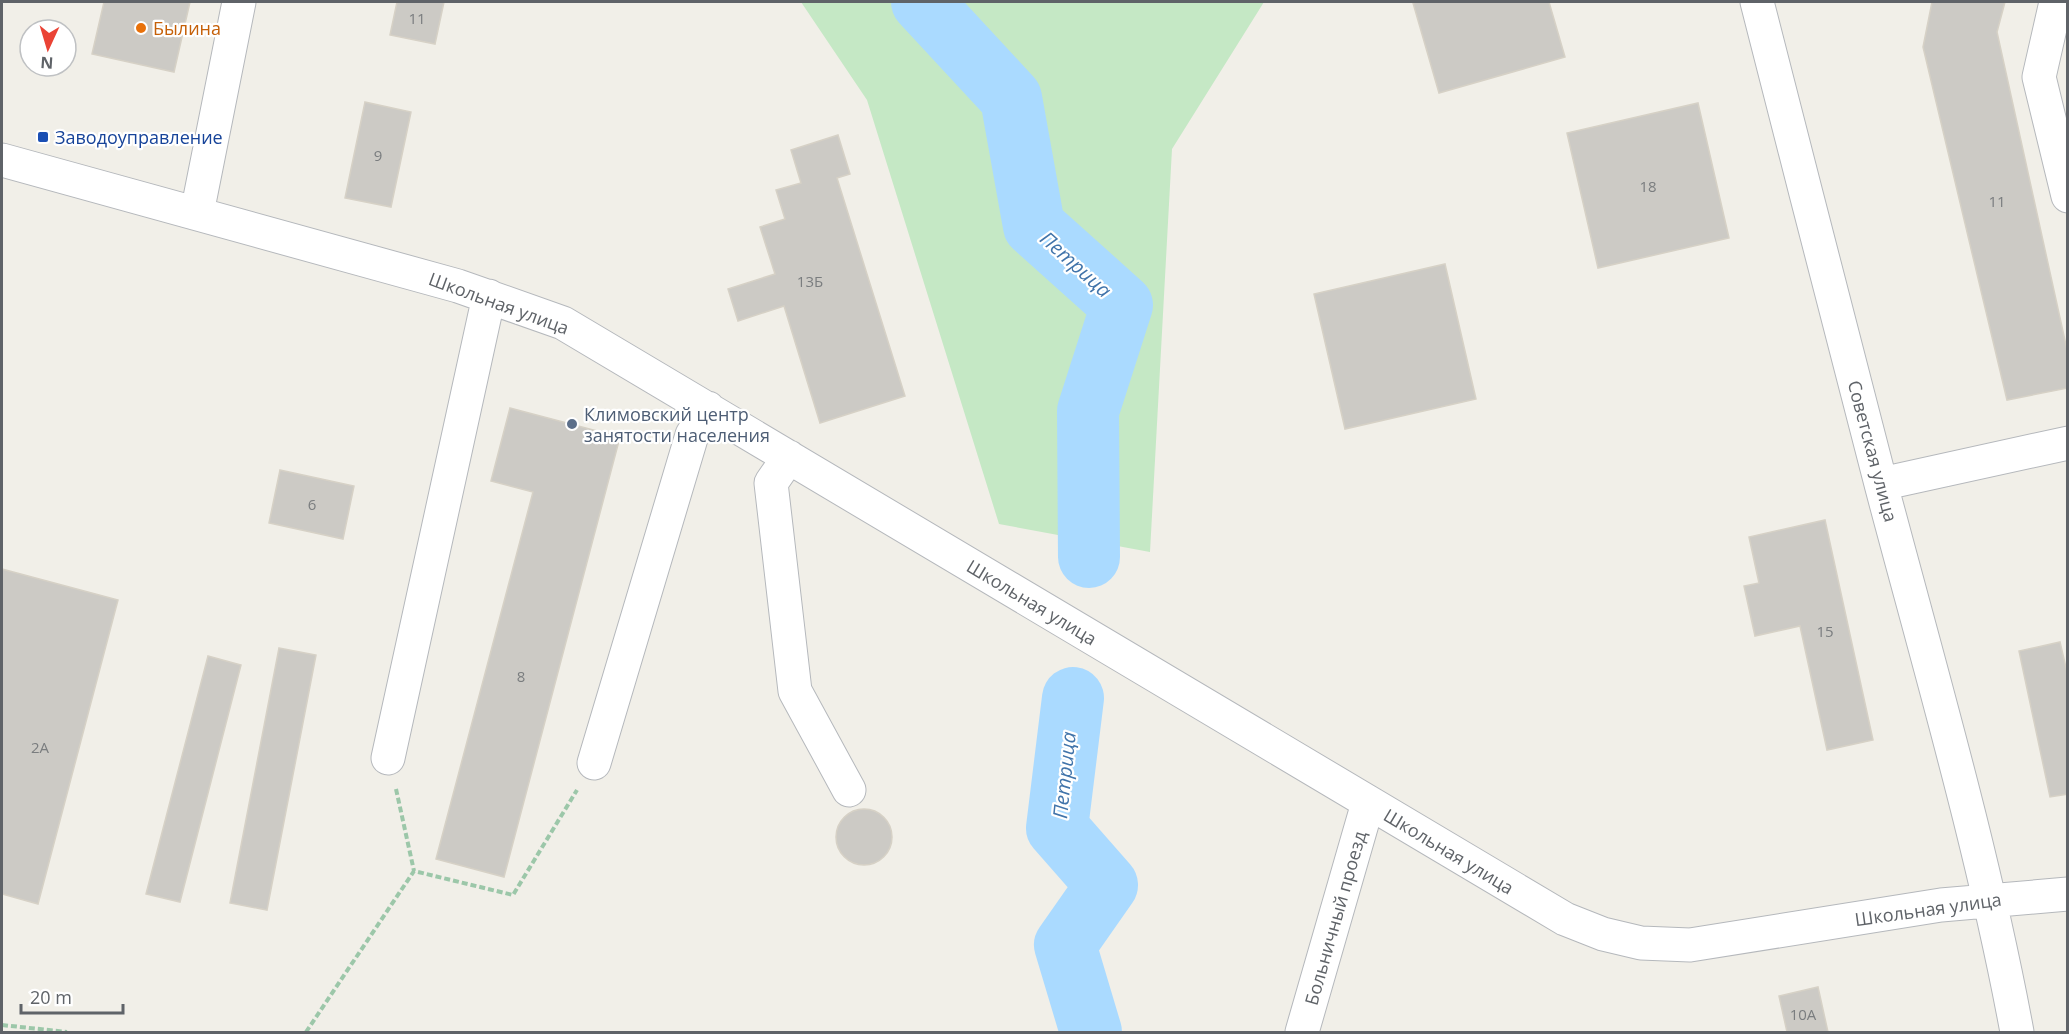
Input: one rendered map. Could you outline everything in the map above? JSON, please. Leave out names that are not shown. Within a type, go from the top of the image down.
[{"type":"street","points":[[198,213],[239,2]]},
{"type":"street","name":"Советская улица","points":[[1757,2],[1881,484],[1962,786],[2000,940],[2017,1032]]},
{"type":"street","points":[[2056,2],[2039,77],[2067,196]]},
{"type":"street","name":"Школьная улица","points":[[2,160],[489,296],[563,323],[1565,920],[1603,934],[1641,943],[1690,945],[1941,905],[2067,894]]},
{"type":"street","points":[[388,758],[489,296]]},
{"type":"street","points":[[594,763],[692,435],[708,408]]},
{"type":"street","points":[[1881,484],[2067,443]]},
{"type":"street","points":[[789,457],[771,483],[795,691],[849,790]]},
{"type":"street","name":"Больничный проезд","points":[[1302,1032],[1368,802]]},
{"type":"path","points":[[306,1032],[414,871],[388,758]]},
{"type":"path","points":[[414,871],[513,895],[594,763]]},
{"type":"path","points":[[2,1025],[67,1032]]},
{"type":"green space","points":[[801,2],[1264,2],[1172,149],[1150,552],[999,524],[867,100]]},
{"type":"building","name":"Былина","points":[[104,2],[190,2],[174,72],[92,54]]},
{"type":"building","points":[[397,2],[444,2],[435,44],[390,35]]},
{"type":"building","points":[[1549,2],[1565,57],[1439,93],[1413,3]]},
{"type":"building","points":[[1932,2],[2005,2],[1997,32],[2068,354],[2068,388],[2007,400],[1923,47]]},
{"type":"building","points":[[365,102],[411,112],[391,207],[345,198]]},
{"type":"building","points":[[1698,103],[1729,238],[1598,268],[1567,133]]},
{"type":"building","points":[[838,135],[850,174],[837,178],[905,396],[820,423],[784,306],[738,321],[728,289],[775,274],[760,227],[785,219],[776,190],[801,183],[791,150]]},
{"type":"building","points":[[1445,264],[1476,399],[1345,429],[1314,294]]},
{"type":"building","points":[[510,408],[620,437],[504,877],[436,859],[533,492],[491,481]]},
{"type":"building","points":[[280,470],[354,486],[343,539],[269,523]]},
{"type":"building","points":[[1825,520],[1873,740],[1827,750],[1800,626],[1755,636],[1744,586],[1759,583],[1749,537]]},
{"type":"building","points":[[2,569],[118,600],[38,904],[2,894]]},
{"type":"building","points":[[2060,642],[2068,676],[2068,794],[2050,797],[2019,651]]},
{"type":"building","points":[[279,648],[316,655],[267,910],[230,903]]},
{"type":"building","points":[[208,656],[241,665],[180,902],[146,894]]},
{"type":"building","points":[[858,809],[870,809],[884,817],[892,831],[890,848],[884,857],[870,865],[858,865],[841,853],[836,843],[836,831],[848,814]]},
{"type":"building","points":[[1818,987],[1828,1032],[1787,1032],[1779,996]]},
{"type":"waterway","name":"Петрица","points":[[922,2],[1011,98],[1034,226],[1122,305],[1088,411],[1089,557]]},
{"type":"waterway","name":"Петрица","points":[[1073,698],[1057,828],[1107,885],[1065,945],[1091,1032]]},
{"type":"place","name":"Былина","points":[[141,28]]},
{"type":"place","name":"Заводоуправление","points":[[43,137]]},
{"type":"place","name":"Климовский центр занятости населения","points":[[572,424]]}]
